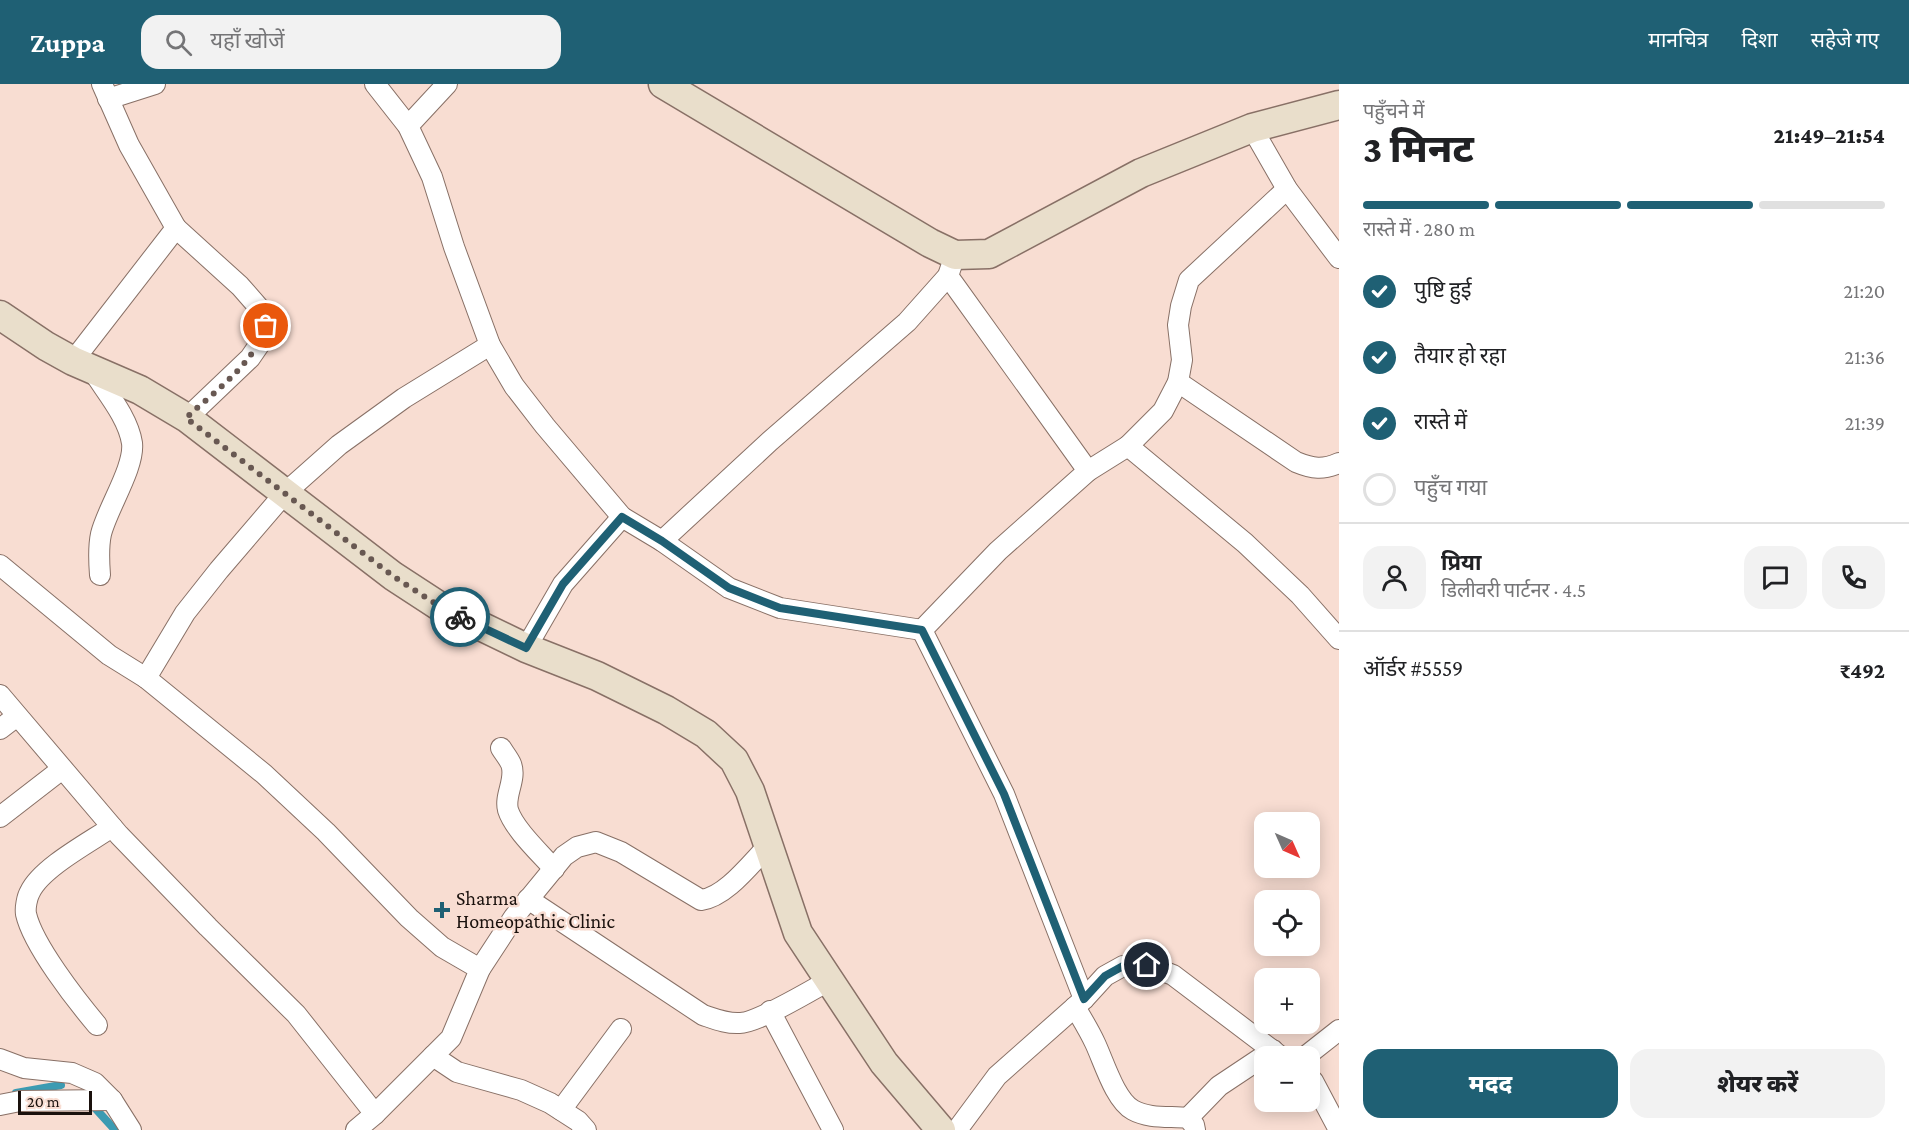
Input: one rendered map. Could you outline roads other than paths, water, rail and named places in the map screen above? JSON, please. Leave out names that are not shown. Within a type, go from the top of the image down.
[{"type":"main road","points":[[663,84],[930,243],[952,266],[989,254],[1142,173],[1252,128],[1339,105]]},
{"type":"main road","points":[[0,315],[46,346],[83,366],[140,390],[186,418],[393,576],[439,606],[526,648],[597,676],[666,710],[706,734],[734,760],[750,791],[798,933],[884,1063],[941,1130]]},
{"type":"street","points":[[155,84],[105,91],[129,145],[176,228],[240,286],[261,310],[266,326],[261,342],[250,358],[186,418]]},
{"type":"street","points":[[375,84],[408,126],[432,177],[454,247],[490,345],[514,386],[538,418],[622,517],[662,541],[729,588],[780,608],[922,630]]},
{"type":"street","points":[[408,126],[447,84]]},
{"type":"street","points":[[1252,128],[1287,189],[1339,258]]},
{"type":"street","points":[[922,630],[998,551],[1088,471],[1128,446],[1163,411],[1178,382],[1182,360],[1178,325],[1189,280],[1287,189]]},
{"type":"street","points":[[100,576],[101,533],[129,464],[132,445],[128,426],[83,366],[176,228]]},
{"type":"street","points":[[662,541],[770,441],[908,321],[952,266],[1088,471]]},
{"type":"street","points":[[146,678],[185,613],[285,493],[339,445],[404,398],[490,345]]},
{"type":"street","points":[[1178,382],[1296,462],[1311,468],[1326,468],[1339,463]]},
{"type":"street","points":[[1128,446],[1245,543],[1300,595],[1339,639]]},
{"type":"street","points":[[526,648],[563,584],[622,517]]},
{"type":"street","points":[[0,565],[109,655],[146,678],[264,774],[326,832],[408,918],[442,947],[480,969]]},
{"type":"street","points":[[922,630],[1004,794],[1088,1029],[1125,1104],[1149,1116],[1192,1124],[1219,1086],[1254,1066]]},
{"type":"street","points":[[0,696],[112,827],[296,1014],[375,1114]]},
{"type":"street","points":[[0,729],[16,716]]},
{"type":"street","points":[[501,748],[511,765],[513,777],[508,809],[521,830],[554,869]]},
{"type":"street","points":[[0,817],[62,770]]},
{"type":"street","points":[[97,1025],[76,1000],[31,931],[25,911],[30,891],[49,870],[112,827]]},
{"type":"street","points":[[356,1130],[451,1038],[480,969],[514,916],[564,856],[596,842],[621,852],[701,900],[711,899],[721,892],[769,845]]},
{"type":"street","points":[[528,899],[703,1015],[729,1023],[744,1023],[830,980]]},
{"type":"street","points":[[957,1130],[997,1076],[1079,1003],[1105,976],[1123,966],[1147,965],[1173,975],[1267,1046]]},
{"type":"street","points":[[770,1011],[833,1130]]},
{"type":"street","points":[[561,1110],[621,1029]]},
{"type":"street","points":[[1319,1046],[1339,1030]]},
{"type":"street","points":[[433,1056],[457,1072],[521,1090],[561,1110],[578,1121],[586,1130]]},
{"type":"street","points":[[0,1059],[24,1068],[72,1073],[95,1083],[112,1100],[131,1130]]},
{"type":"street","points":[[1320,1085],[1339,1099]]},
{"type":"street","points":[[1320,1095],[1339,1130]]},
{"type":"street","points":[[0,1105],[20,1101],[112,1100]]},
{"type":"waterway","points":[[16,1093],[61,1085]]},
{"type":"waterway","points":[[95,1108],[115,1130]]},
{"type":"place","name":"Sharma Homeopathic Clinic","points":[[442,910]]}]
